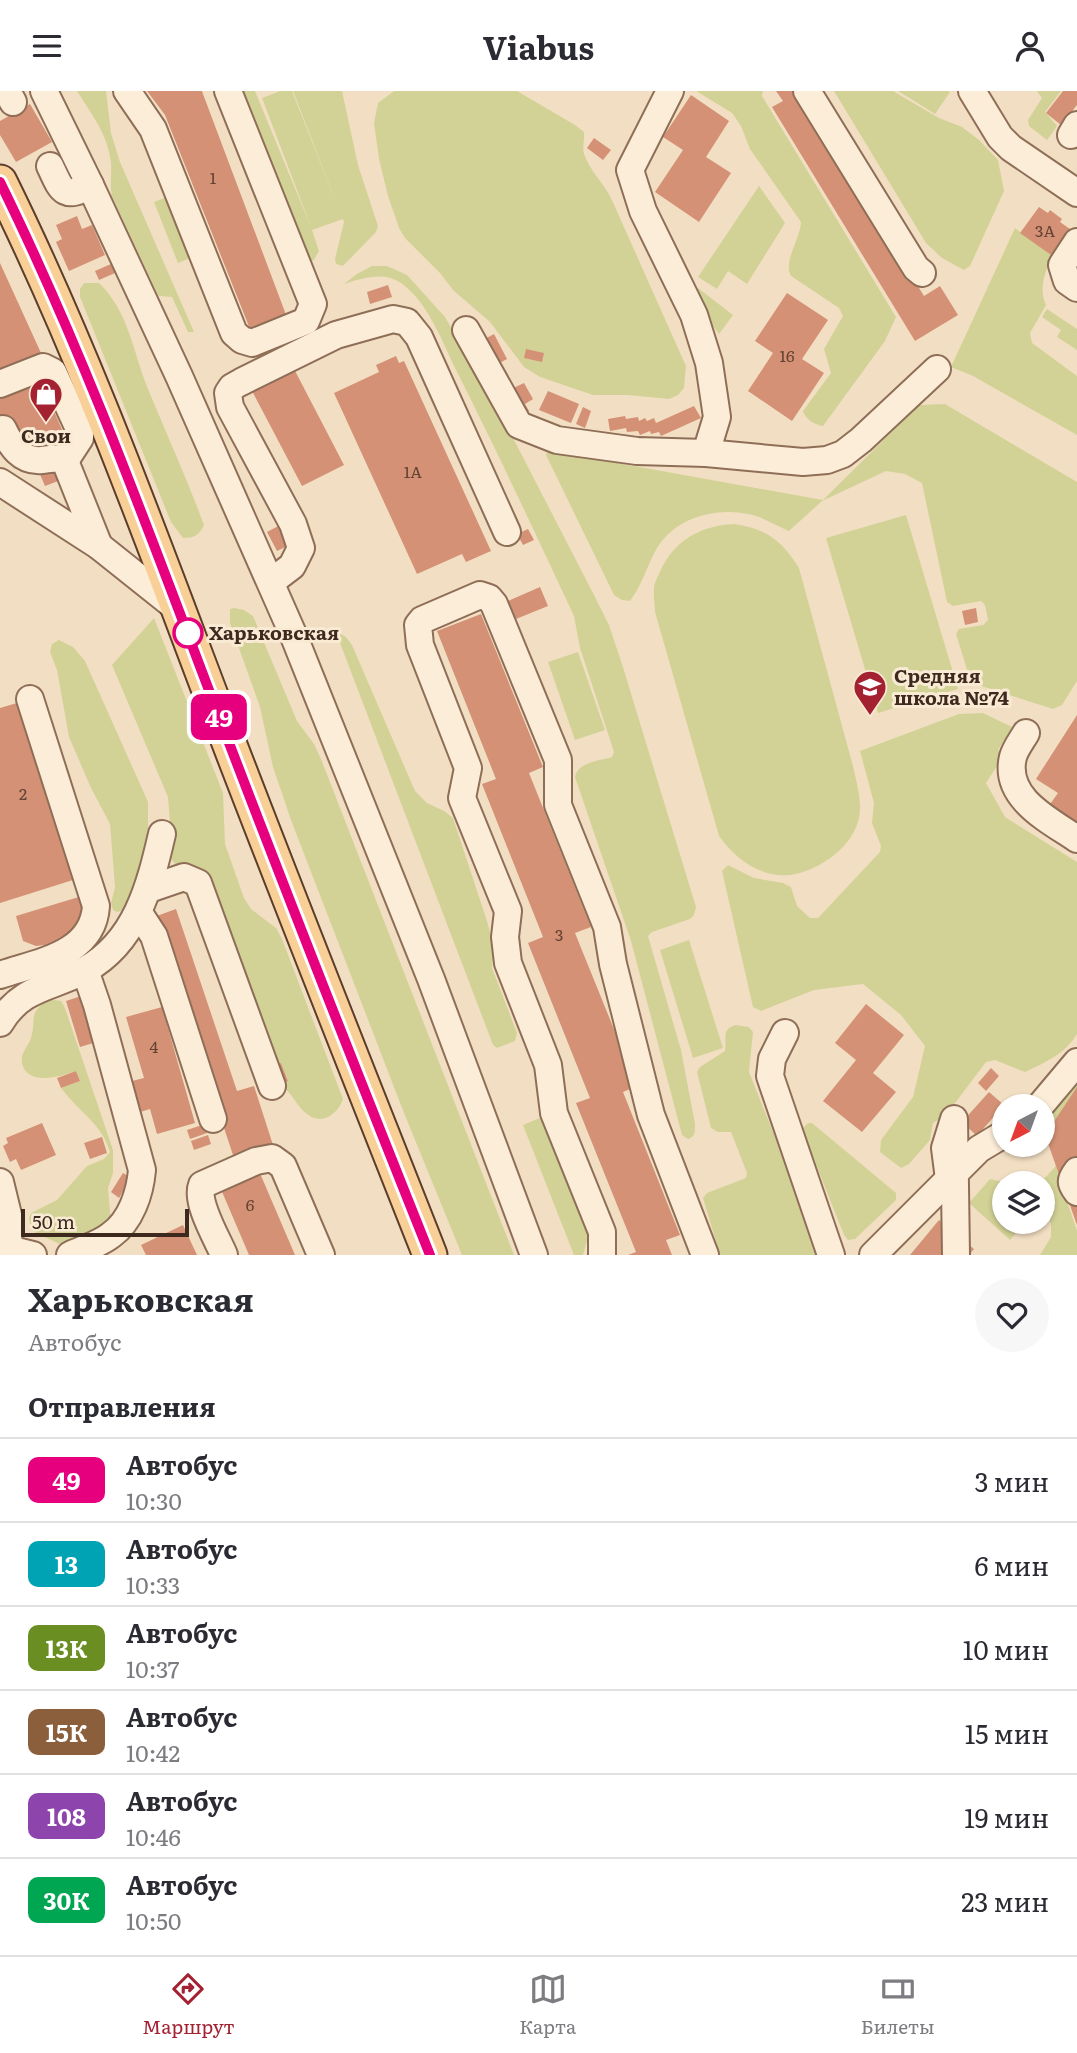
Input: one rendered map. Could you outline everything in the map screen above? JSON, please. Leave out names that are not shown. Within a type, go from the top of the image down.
[{"type":"main road","points":[[0,182],[35,253],[81,359],[430,1255]]},
{"type":"street","points":[[44,91],[90,185],[271,582],[431,979],[534,1255]]},
{"type":"street","points":[[127,91],[153,129],[234,333],[242,340],[252,343],[306,321],[313,304],[228,91]]},
{"type":"street","points":[[670,91],[630,170],[643,211],[694,315],[709,363],[717,417],[706,453]]},
{"type":"street","points":[[807,91],[916,268],[922,273]]},
{"type":"street","points":[[972,91],[1000,137],[1011,148],[1077,193]]},
{"type":"street","points":[[50,166],[61,189],[65,191],[83,190],[90,185]]},
{"type":"street","points":[[1077,242],[1062,265],[1067,281],[1077,288]]},
{"type":"street","points":[[271,582],[292,566],[301,548],[293,524],[230,407],[228,393],[241,382],[336,335],[393,319],[407,323],[419,337],[507,532]]},
{"type":"street","points":[[466,330],[519,425],[557,439],[637,451],[706,453],[803,462],[827,460],[843,454],[861,440],[937,369]]},
{"type":"street","points":[[0,384],[43,367],[53,372],[80,431],[80,438],[65,461]]},
{"type":"street","points":[[3,429],[12,446],[29,459],[57,458],[65,461],[99,546]]},
{"type":"street","points":[[20,490],[99,546],[178,609]]},
{"type":"street","points":[[602,1255],[602,1232],[554,1113],[548,1065],[508,963],[505,937],[508,911],[462,798],[468,768],[420,645],[418,625],[422,619],[480,595],[495,604],[558,760],[558,805],[607,927],[652,1115],[705,1255]]},
{"type":"street","points":[[1,1015],[27,996],[39,975],[57,957],[74,948],[93,923],[96,906],[30,699]]},
{"type":"street","points":[[1026,733],[1013,756],[1012,775],[1017,790],[1031,807],[1077,839]]},
{"type":"street","points":[[0,975],[85,971],[110,951],[144,901],[162,834]]},
{"type":"street","points":[[144,901],[184,877],[198,883],[272,1086]]},
{"type":"street","points":[[144,901],[213,1119]]},
{"type":"street","points":[[70,1255],[117,1245],[138,1197],[142,1170],[97,1005],[85,971]]},
{"type":"street","points":[[785,1033],[772,1059],[770,1076],[831,1255]]},
{"type":"street","points":[[1050,1094],[1077,1062]]},
{"type":"street","points":[[949,1179],[945,1148],[954,1119],[956,1255]]},
{"type":"street","points":[[873,1255],[979,1149],[992,1141]]},
{"type":"street","points":[[224,1255],[200,1199],[200,1188],[256,1161],[272,1158],[284,1166],[321,1255]]},
{"type":"street","points":[[1077,1171],[1071,1178],[1071,1184],[1077,1192]]},
{"type":"street","points":[[0,1182],[10,1223],[13,1253]]},
{"type":"green space","points":[[77,91],[106,91],[111,133],[120,162],[194,332],[188,332],[172,297],[159,296],[157,293],[112,196],[111,162],[105,139]]},
{"type":"green space","points":[[240,91],[255,91],[311,227],[262,98],[280,91],[292,91],[339,210],[293,91],[342,91],[358,165],[378,226],[376,232],[343,266],[336,264],[335,259],[343,219],[312,230],[319,251],[314,260],[310,261]]},
{"type":"green space","points":[[394,91],[517,91],[584,132],[583,151],[611,198],[686,366],[684,388],[678,395],[669,399],[593,395],[540,377],[524,367],[490,322],[453,290],[399,228],[379,159],[374,123],[378,103]]},
{"type":"green space","points":[[696,91],[763,91],[762,96],[896,317],[885,341],[823,426],[811,421],[803,411],[831,373],[824,349],[843,316],[839,308],[791,276],[790,257],[801,222],[750,149],[741,126],[732,113]]},
{"type":"green space","points":[[834,91],[893,91],[939,118],[962,127],[998,160],[1004,191],[970,266],[964,270],[942,258],[926,243]]},
{"type":"green space","points":[[898,91],[948,91],[950,92],[935,114]]},
{"type":"green space","points":[[1037,91],[1061,91],[1045,112],[1057,126],[1047,140],[1029,126],[1028,120],[1042,98]]},
{"type":"green space","points":[[759,186],[785,223],[747,284],[728,271],[717,289],[698,277]]},
{"type":"green space","points":[[170,196],[193,257],[178,263],[154,202]]},
{"type":"green space","points":[[1015,228],[1051,255],[1043,286],[1046,305],[1030,333],[1032,343],[1077,376],[1077,435],[973,376],[951,367]]},
{"type":"green space","points":[[372,266],[387,266],[407,275],[445,317],[512,436],[609,625],[696,907],[690,919],[652,932],[648,936],[681,1050],[695,1124],[691,1138],[682,1135],[631,941],[575,777],[580,768],[612,757],[614,752],[580,648],[574,616],[441,337],[420,301],[401,283],[387,277],[365,278],[344,284]]},
{"type":"green space","points":[[84,283],[99,283],[109,294],[124,320],[148,389],[204,525],[194,537],[183,538],[171,522],[80,297],[80,289]]},
{"type":"green space","points":[[698,288],[733,315],[719,334],[692,297]]},
{"type":"green space","points":[[1047,309],[1077,329],[1077,350],[1057,337],[1061,330],[1042,317]]},
{"type":"green space","points":[[945,404],[1077,482],[1077,681],[1062,705],[1053,709],[978,685],[970,679],[956,634],[959,629],[983,625],[988,620],[985,605],[981,601],[953,606],[947,602],[922,483],[905,474],[886,471],[822,501],[789,531],[745,513],[717,513],[689,520],[666,536],[657,548],[630,601],[614,595],[546,455],[548,449],[823,500],[919,405]]},
{"type":"green space","points":[[906,515],[958,689],[878,713],[826,538]]},
{"type":"green space","points":[[734,524],[756,529],[772,537],[799,568],[857,786],[859,818],[849,840],[830,858],[796,874],[773,874],[752,867],[734,853],[719,836],[655,612],[655,583],[665,562],[680,544],[709,528]]},
{"type":"green space","points":[[234,608],[253,616],[297,721],[321,759],[514,1255],[462,1255],[291,820],[273,767],[260,707],[230,623],[230,609]]},
{"type":"green space","points":[[154,618],[223,793],[225,844],[244,898],[251,909],[276,928],[282,939],[343,1099],[329,1117],[318,1119],[307,1114],[279,1084],[288,1080],[281,1063],[272,1067],[177,866],[170,858],[168,797],[112,665]]},
{"type":"green space","points":[[339,633],[352,645],[415,791],[427,803],[453,818],[487,921],[494,947],[492,968],[517,1033],[515,1041],[497,1048],[493,1045],[337,635]]},
{"type":"green space","points":[[59,640],[73,647],[85,661],[148,802],[148,829],[139,880],[121,911],[117,912],[113,910],[111,903],[115,887],[110,824],[69,737],[57,670],[50,652],[52,644]]},
{"type":"green space","points":[[578,652],[605,730],[575,740],[548,662]]},
{"type":"green space","points":[[983,713],[1012,727],[998,750],[1003,757],[986,783],[1005,817],[1077,862],[1077,1034],[1061,1052],[1025,1072],[995,1060],[986,1062],[946,1115],[933,1123],[930,1140],[909,1164],[901,1168],[880,1152],[881,1140],[913,1097],[925,1046],[901,1015],[863,984],[814,990],[761,1011],[753,1007],[722,871],[728,865],[754,878],[783,883],[791,887],[797,906],[810,918],[818,918],[880,852],[881,846],[872,823],[874,803],[860,751],[959,714]]},
{"type":"green space","points":[[689,940],[723,1048],[693,1058],[660,950]]},
{"type":"green space","points":[[48,999],[61,1001],[65,1008],[113,1150],[113,1173],[108,1188],[111,1223],[64,1246],[31,1229],[31,1213],[57,1200],[87,1166],[104,1159],[110,1152],[96,1126],[61,1088],[80,1081],[76,1071],[54,1077],[38,1077],[25,1070],[22,1063],[23,1053],[31,1038],[35,1013]]},
{"type":"green space","points":[[735,1025],[749,1027],[753,1032],[749,1072],[775,1137],[815,1255],[720,1255],[703,1198],[707,1193],[746,1178],[747,1173],[731,1132],[718,1132],[711,1128],[697,1072],[700,1067],[725,1051],[726,1032]]},
{"type":"green space","points":[[1077,1084],[1077,1156],[1060,1180],[1077,1231],[1077,1255],[1040,1255],[1051,1234],[1055,1234],[1055,1171],[1051,1171],[1058,1158],[1055,1152],[1055,1110]]},
{"type":"green space","points":[[542,1117],[589,1234],[583,1255],[574,1255],[523,1125]]},
{"type":"green space","points":[[812,1123],[896,1193],[896,1200],[855,1239],[848,1240],[844,1235],[802,1129]]},
{"type":"green space","points":[[990,1179],[992,1179],[992,1224],[969,1203]]},
{"type":"green space","points":[[1003,1234],[1015,1234],[1010,1240]]},
{"type":"building","points":[[147,91],[202,91],[288,320],[252,334],[165,115]]},
{"type":"building","points":[[776,91],[798,91],[924,296],[940,286],[958,315],[915,341],[772,107],[783,101]]},
{"type":"building","points":[[1063,91],[1077,91],[1077,105],[1061,125],[1046,113]]},
{"type":"building","points":[[691,95],[729,121],[706,157],[731,173],[699,222],[655,192],[683,150],[663,137]]},
{"type":"building","points":[[30,104],[52,142],[16,162],[0,135],[0,121]]},
{"type":"building","points":[[594,138],[611,150],[603,160],[587,148]]},
{"type":"building","points":[[1039,207],[1048,213],[1050,210],[1070,229],[1051,255],[1020,233]]},
{"type":"building","points":[[77,216],[82,229],[92,225],[105,255],[69,271],[56,242],[62,239],[56,225]]},
{"type":"building","points":[[0,263],[41,353],[7,370],[0,391]]},
{"type":"building","points":[[111,264],[115,273],[99,280],[95,271]]},
{"type":"building","points":[[388,285],[392,297],[370,304],[367,292]]},
{"type":"building","points":[[787,293],[828,320],[802,359],[824,373],[792,421],[748,391],[773,353],[755,341]]},
{"type":"building","points":[[494,334],[507,359],[496,365],[483,340]]},
{"type":"building","points":[[526,349],[544,353],[542,362],[524,358]]},
{"type":"building","points":[[396,356],[399,363],[404,361],[491,551],[466,562],[462,554],[417,574],[334,393],[379,372],[376,365]]},
{"type":"building","points":[[293,367],[344,465],[302,486],[251,389]]},
{"type":"building","points":[[39,376],[66,439],[35,453],[0,426],[0,393]]},
{"type":"building","points":[[524,383],[533,399],[525,404],[529,411],[522,415],[509,390]]},
{"type":"building","points":[[548,391],[579,404],[571,423],[539,410]]},
{"type":"building","points":[[694,406],[701,418],[661,436],[659,432],[651,434],[650,431],[640,435],[638,431],[627,432],[626,428],[610,431],[608,419],[625,416],[626,419],[638,417],[639,421],[645,418],[647,421],[654,418],[656,423]]},
{"type":"building","points":[[583,407],[591,411],[585,428],[576,424]]},
{"type":"building","points":[[55,465],[61,480],[45,486],[39,472]]},
{"type":"building","points":[[282,524],[292,544],[277,551],[267,532]]},
{"type":"building","points":[[528,529],[534,540],[523,545],[517,534]]},
{"type":"building","points":[[540,587],[548,606],[516,619],[508,601]]},
{"type":"building","points":[[976,608],[978,622],[965,625],[962,611]]},
{"type":"building","points":[[481,614],[543,767],[529,773],[591,927],[575,933],[637,1086],[623,1092],[680,1235],[666,1240],[672,1255],[628,1255],[636,1252],[576,1103],[590,1098],[528,943],[543,937],[482,784],[496,779],[437,631]]},
{"type":"building","points":[[17,703],[73,880],[0,903],[0,708]]},
{"type":"building","points":[[1077,715],[1077,826],[1048,807],[1058,793],[1036,779]]},
{"type":"building","points":[[82,896],[87,911],[80,924],[67,937],[53,944],[36,946],[23,941],[16,916]]},
{"type":"building","points":[[176,909],[237,1091],[254,1086],[274,1148],[234,1158],[154,917]]},
{"type":"building","points":[[84,995],[100,1041],[80,1047],[66,1001]]},
{"type":"building","points":[[866,1004],[904,1035],[873,1073],[896,1092],[862,1132],[823,1101],[856,1060],[835,1043]]},
{"type":"building","points":[[162,1007],[195,1123],[157,1134],[150,1109],[137,1113],[128,1082],[144,1078],[126,1017]]},
{"type":"building","points":[[281,1063],[288,1081],[279,1084],[272,1067]]},
{"type":"building","points":[[991,1068],[999,1076],[986,1091],[978,1083]]},
{"type":"building","points":[[76,1071],[80,1081],[61,1088],[57,1078]]},
{"type":"building","points":[[1077,1087],[1077,1225],[1053,1157],[1055,1157],[1055,1120]]},
{"type":"building","points":[[989,1092],[992,1095],[992,1119],[977,1136],[962,1122]]},
{"type":"building","points":[[42,1123],[56,1155],[21,1170],[16,1159],[10,1162],[3,1146],[8,1143],[6,1138]]},
{"type":"building","points":[[205,1124],[207,1133],[190,1139],[187,1130]]},
{"type":"building","points":[[208,1135],[211,1144],[194,1150],[191,1141]]},
{"type":"building","points":[[102,1137],[107,1153],[90,1159],[84,1143]]},
{"type":"building","points":[[259,1171],[295,1255],[249,1255],[220,1187]]},
{"type":"building","points":[[123,1173],[131,1178],[119,1198],[111,1192]]},
{"type":"building","points":[[939,1220],[974,1249],[969,1255],[910,1255]]},
{"type":"building","points":[[183,1225],[197,1255],[146,1255],[141,1245]]},
{"type":"bus line","name":"49","points":[[0,182],[35,253],[102,410],[273,858],[430,1255]]},
{"type":"place","name":"Свои","points":[[46,424]]},
{"type":"place","name":"Харьковская","points":[[188,633]]},
{"type":"place","name":"Средняя школа №74","points":[[870,717]]}]
